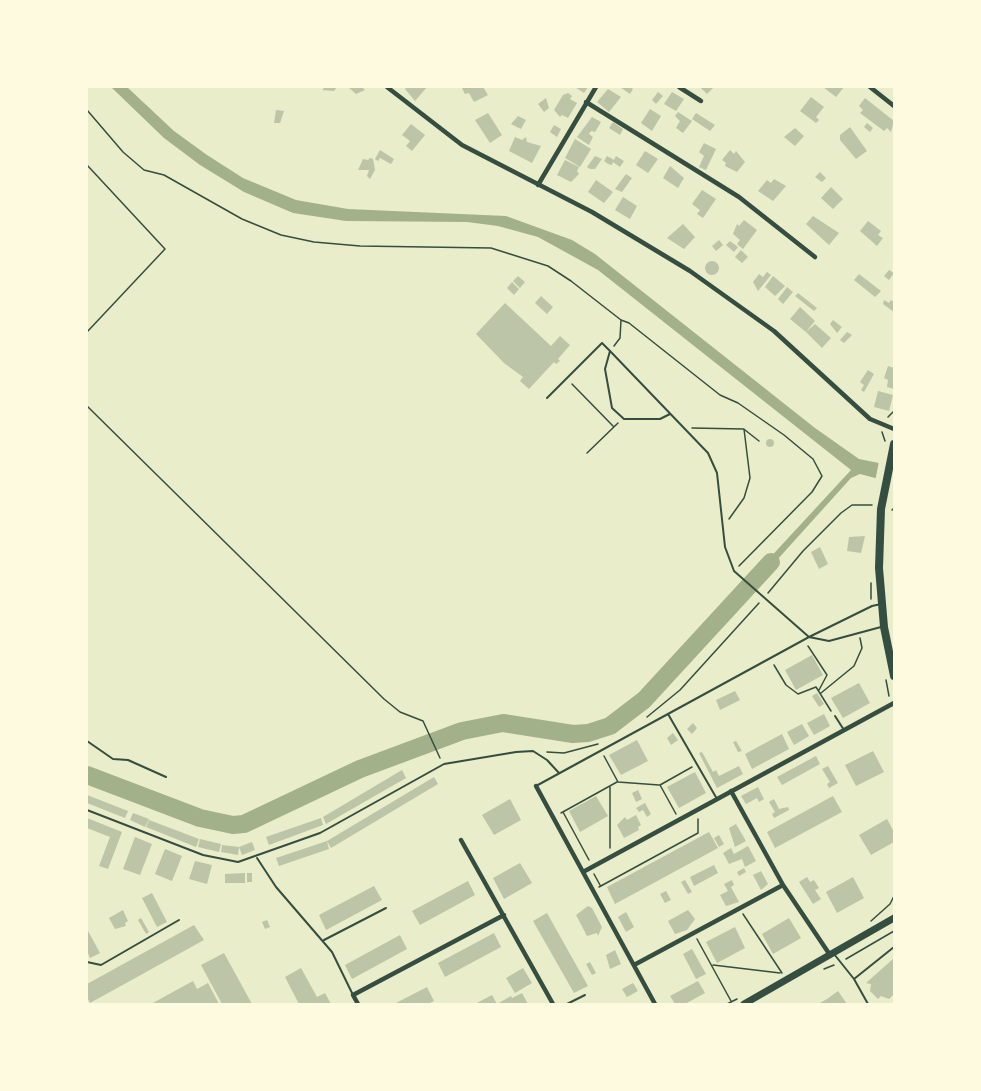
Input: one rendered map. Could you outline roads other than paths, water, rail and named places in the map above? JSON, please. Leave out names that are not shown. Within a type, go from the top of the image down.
[{"type":"main road","points":[[890,443],[877,507],[881,604],[894,676]]},
{"type":"main road","points":[[744,1004],[894,918]]},
{"type":"street","points":[[387,87],[462,145],[592,212],[690,271],[774,331],[870,419],[894,429]]},
{"type":"street","points":[[538,185],[596,87]]},
{"type":"street","points":[[679,87],[700,101]]},
{"type":"street","points":[[870,87],[894,106]]},
{"type":"street","points":[[586,102],[739,197],[815,257]]},
{"type":"street","points":[[583,872],[894,704]]},
{"type":"street","points":[[536,786],[655,1004]]},
{"type":"street","points":[[731,791],[783,885],[832,955]]},
{"type":"street","points":[[461,840],[553,1004]]},
{"type":"street","points":[[634,965],[783,885]]},
{"type":"street","points":[[358,1004],[353,995],[504,915]]},
{"type":"lane","points":[[547,398],[602,343],[699,441],[714,463],[722,525],[729,560],[734,571],[809,638],[829,641],[884,627]]},
{"type":"lane","points":[[610,351],[605,369],[612,408],[624,419],[660,419],[670,414]]},
{"type":"lane","points":[[536,786],[803,640],[872,606],[881,604]]},
{"type":"lane","points":[[668,714],[717,799]]},
{"type":"lane","points":[[835,716],[844,730]]},
{"type":"lane","points":[[87,741],[113,759],[128,760],[166,777]]},
{"type":"lane","points":[[87,810],[213,858],[238,862],[320,833],[444,764],[516,752],[533,752],[547,760],[559,773]]},
{"type":"lane","points":[[256,857],[276,887],[324,940],[353,995]]},
{"type":"lane","points":[[324,940],[386,908]]},
{"type":"lane","points":[[87,962],[102,965],[178,920]]},
{"type":"lane","points":[[855,980],[894,946]]},
{"type":"lane","points":[[832,955],[855,980],[868,1004]]},
{"type":"lane","points":[[567,1004],[585,995]]},
{"type":"waterway","points":[[87,775],[200,818],[233,825],[244,824],[360,769],[462,731],[503,723],[573,734],[588,733],[610,726],[644,700],[771,562]]}]
